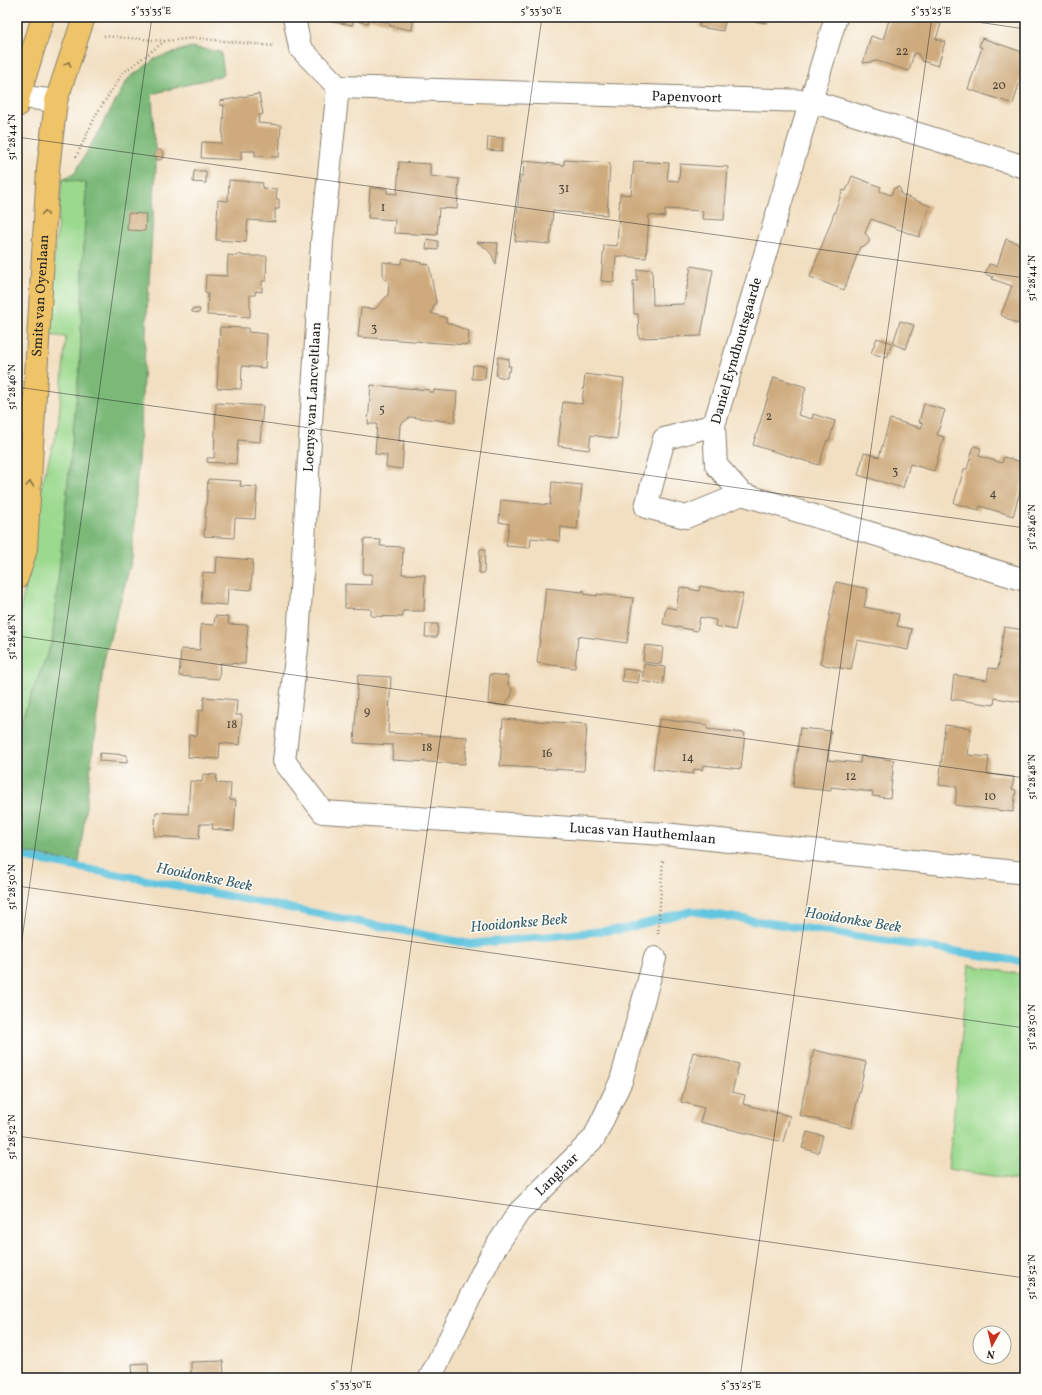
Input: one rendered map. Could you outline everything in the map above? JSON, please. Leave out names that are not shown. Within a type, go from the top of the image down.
[{"type":"main road","points":[[18,99],[43,17]]},
{"type":"main road","name":"Smits van Oyenlaan","points":[[17,578],[26,550],[48,169],[56,101],[84,17]]},
{"type":"street","points":[[294,17],[300,48],[338,87]]},
{"type":"street","name":"Daniel Eyndhoutsgaarde","points":[[742,494],[716,465],[714,425],[836,17]]},
{"type":"street","name":"Papenvoort","points":[[338,87],[811,101],[1025,167]]},
{"type":"street","name":"Loenys van Lancveltlaan","points":[[284,761],[298,640],[322,242],[338,87]]},
{"type":"street","points":[[18,99],[56,101]]},
{"type":"street","points":[[714,425],[664,440],[646,507],[686,517],[742,494],[1025,580]]},
{"type":"street","name":"Lucas van Hauthemlaan","points":[[284,761],[322,812],[664,834],[1025,873]]},
{"type":"street","name":"Langlaar","points":[[430,1378],[492,1253],[519,1212],[594,1138],[621,1081],[655,958]]},
{"type":"path","points":[[17,166],[48,169],[70,169],[97,113],[123,72],[165,41],[195,38],[300,48]]},
{"type":"path","points":[[660,926],[660,896],[664,834]]},
{"type":"green space","points":[[191,47],[221,52],[224,75],[152,94],[156,167],[132,559],[104,660],[79,863],[17,851],[17,731],[52,642],[80,362],[86,183],[62,179],[75,173],[128,79],[156,58]]},
{"type":"green space","points":[[62,179],[86,182],[80,362],[52,642],[17,731],[17,629],[28,571],[35,509],[58,426],[66,337],[47,335]]},
{"type":"green space","points":[[969,965],[1025,975],[1025,1181],[948,1169]]},
{"type":"building","points":[[330,17],[414,17],[412,30],[390,26],[390,23],[369,19],[368,23],[359,22],[359,19],[353,19],[352,25],[329,21]]},
{"type":"building","points":[[498,17],[523,17],[522,23],[498,19]]},
{"type":"building","points":[[701,17],[726,17],[723,31],[699,27]]},
{"type":"building","points":[[732,17],[767,17],[766,23]]},
{"type":"building","points":[[890,17],[917,17],[941,24],[936,39],[945,42],[938,66],[922,61],[918,54],[914,53],[909,71],[877,61],[863,63],[871,36],[883,40]]},
{"type":"building","points":[[982,38],[1025,53],[1025,72],[1023,71],[1013,104],[968,89],[982,47],[979,47]]},
{"type":"building","points":[[259,94],[263,114],[259,115],[258,123],[281,125],[279,157],[255,156],[255,151],[241,151],[241,160],[201,158],[202,142],[222,143],[224,105],[220,105],[220,101]]},
{"type":"building","points":[[488,137],[503,138],[502,151],[487,150]]},
{"type":"building","points":[[157,150],[161,150],[163,151],[163,159],[157,160],[154,157],[154,153]]},
{"type":"building","points":[[564,160],[610,163],[607,215],[553,211],[550,244],[515,241],[520,175],[523,176],[524,161],[564,165]]},
{"type":"building","points":[[634,161],[669,163],[667,180],[679,181],[680,164],[728,167],[724,220],[702,219],[703,211],[665,209],[665,217],[649,215],[646,258],[616,256],[614,282],[601,281],[604,245],[617,246],[620,194],[631,195]]},
{"type":"building","points":[[399,162],[430,164],[430,176],[459,179],[457,209],[439,208],[437,235],[394,233],[395,220],[368,218],[370,188],[387,189],[387,193],[397,194]]},
{"type":"building","points":[[194,171],[206,171],[206,183],[193,182]]},
{"type":"building","points":[[852,176],[881,187],[880,191],[891,195],[894,188],[899,187],[901,191],[900,194],[930,206],[919,237],[871,219],[865,233],[869,238],[869,242],[865,246],[860,247],[844,290],[810,277],[843,190],[846,191]]},
{"type":"building","points":[[229,180],[263,183],[262,188],[277,189],[276,199],[279,199],[279,209],[275,209],[275,222],[248,220],[246,242],[216,240],[218,200],[228,201]]},
{"type":"building","points":[[128,213],[146,214],[145,231],[127,230]]},
{"type":"building","points":[[427,239],[438,241],[438,250],[426,249]]},
{"type":"building","points":[[1006,239],[1025,246],[1023,258],[1025,259],[1025,309],[1017,324],[1001,315],[1012,286],[992,279],[993,277],[985,274],[989,264],[997,266]]},
{"type":"building","points":[[477,242],[498,243],[496,265],[492,255],[487,249]]},
{"type":"building","points":[[239,254],[245,256],[267,256],[266,281],[262,281],[262,292],[256,291],[255,295],[250,295],[250,317],[207,315],[208,293],[205,292],[206,275],[227,276],[228,255],[238,256]]},
{"type":"building","points":[[403,258],[429,265],[436,302],[431,313],[446,318],[446,322],[469,331],[468,345],[358,337],[361,308],[375,309],[388,295],[389,282],[383,278],[383,262],[401,264]]},
{"type":"building","points":[[691,266],[713,270],[701,336],[639,338],[638,314],[634,314],[633,281],[637,281],[637,270],[652,269],[653,305],[684,304]]},
{"type":"building","points":[[192,309],[200,309],[199,313],[192,312]]},
{"type":"building","points":[[900,321],[914,325],[906,349],[893,344]]},
{"type":"building","points":[[220,327],[248,328],[248,332],[267,334],[265,368],[242,366],[241,389],[217,388]]},
{"type":"building","points":[[877,338],[892,343],[887,358],[871,353]]},
{"type":"building","points":[[498,357],[509,359],[508,366],[511,366],[510,371],[508,371],[507,378],[496,376]]},
{"type":"building","points":[[473,365],[486,366],[485,379],[472,379]]},
{"type":"building","points":[[585,374],[624,379],[617,439],[591,435],[589,450],[558,446],[563,402],[582,404]]},
{"type":"building","points":[[774,377],[806,387],[798,415],[812,419],[813,414],[835,421],[819,465],[753,445]]},
{"type":"building","points":[[371,385],[430,390],[429,392],[434,392],[434,390],[457,392],[455,422],[410,417],[400,425],[399,441],[404,441],[402,469],[386,467],[387,455],[375,454],[377,424],[368,424]]},
{"type":"building","points":[[216,403],[263,406],[260,442],[238,440],[236,464],[207,462],[207,458],[214,458]]},
{"type":"building","points":[[924,404],[945,410],[937,435],[944,437],[934,471],[910,464],[903,488],[858,475],[864,453],[879,457],[890,419],[921,428],[923,423],[919,422]]},
{"type":"building","points":[[974,446],[981,448],[979,456],[1002,463],[1004,457],[1025,463],[1025,474],[1013,516],[980,506],[979,510],[954,503],[964,469],[967,469]]},
{"type":"building","points":[[208,479],[241,481],[240,486],[257,487],[255,519],[235,518],[234,538],[204,536]]},
{"type":"building","points":[[552,482],[582,485],[577,529],[561,527],[560,541],[531,538],[530,548],[506,546],[509,524],[499,522],[501,500],[550,505]]},
{"type":"building","points":[[364,539],[381,540],[380,546],[403,547],[402,574],[425,575],[424,611],[403,611],[403,617],[371,616],[371,609],[345,608],[345,584],[372,585],[372,574],[363,574]]},
{"type":"building","points":[[480,549],[485,549],[484,573],[479,573]]},
{"type":"building","points":[[217,557],[253,560],[251,590],[228,588],[227,605],[201,603],[203,572],[216,573]]},
{"type":"building","points":[[836,582],[868,589],[864,607],[899,614],[897,626],[912,629],[908,650],[857,640],[851,670],[820,664]]},
{"type":"building","points":[[700,586],[743,594],[735,630],[715,626],[716,620],[700,617],[697,631],[663,624],[666,607],[676,609],[680,587],[699,591]]},
{"type":"building","points":[[546,588],[582,592],[584,590],[584,594],[633,598],[627,643],[578,636],[575,668],[537,663]]},
{"type":"building","points":[[215,616],[229,617],[228,624],[248,625],[245,664],[220,663],[219,679],[179,676],[181,649],[200,650],[201,624],[214,625]]},
{"type":"building","points":[[426,624],[438,624],[437,637],[425,637]]},
{"type":"building","points":[[1004,627],[1025,630],[1025,681],[1023,681],[1021,702],[995,698],[994,705],[951,699],[954,675],[987,680],[989,668],[998,669]]},
{"type":"building","points":[[645,645],[663,647],[661,664],[643,662]]},
{"type":"building","points":[[644,664],[665,667],[663,685],[642,681]]},
{"type":"building","points":[[623,669],[640,671],[638,683],[622,681]]},
{"type":"building","points":[[490,674],[508,676],[508,685],[512,689],[511,697],[506,702],[506,706],[488,704]]},
{"type":"building","points":[[358,675],[391,677],[388,733],[467,737],[465,764],[392,760],[393,745],[354,743]]},
{"type":"building","points":[[204,697],[237,700],[236,715],[242,715],[240,745],[220,743],[219,759],[188,757],[189,735],[197,736],[199,710],[203,711]]},
{"type":"building","points":[[503,719],[587,724],[584,771],[500,766]]},
{"type":"building","points":[[659,719],[708,725],[707,729],[745,733],[741,769],[703,765],[702,770],[694,769],[693,774],[653,769]]},
{"type":"building","points":[[945,725],[971,728],[968,755],[989,757],[987,774],[1014,777],[1012,789],[1016,790],[1013,812],[955,805],[957,787],[939,785]]},
{"type":"building","points":[[800,728],[831,731],[828,760],[860,763],[861,756],[894,760],[890,798],[872,796],[873,792],[831,787],[831,791],[793,787]]},
{"type":"building","points":[[100,753],[127,755],[127,763],[99,761]]},
{"type":"building","points":[[203,774],[217,775],[216,783],[231,784],[230,800],[236,800],[234,831],[212,829],[213,824],[200,824],[199,839],[154,836],[156,812],[188,814],[190,781],[202,782]]},
{"type":"building","points":[[814,1050],[866,1062],[851,1128],[799,1115]]},
{"type":"building","points":[[693,1052],[739,1064],[732,1092],[745,1095],[743,1104],[790,1116],[783,1142],[700,1122],[704,1108],[681,1102]]},
{"type":"building","points":[[807,1132],[823,1136],[818,1153],[802,1148]]},
{"type":"building","points":[[223,1361],[224,1376],[191,1377],[191,1362]]},
{"type":"building","points":[[148,1363],[149,1378],[133,1378],[132,1364]]},
{"type":"waterway","name":"Hooidonkse Beek","points":[[17,856],[173,885],[470,944],[624,929],[691,911],[1025,962]]}]
